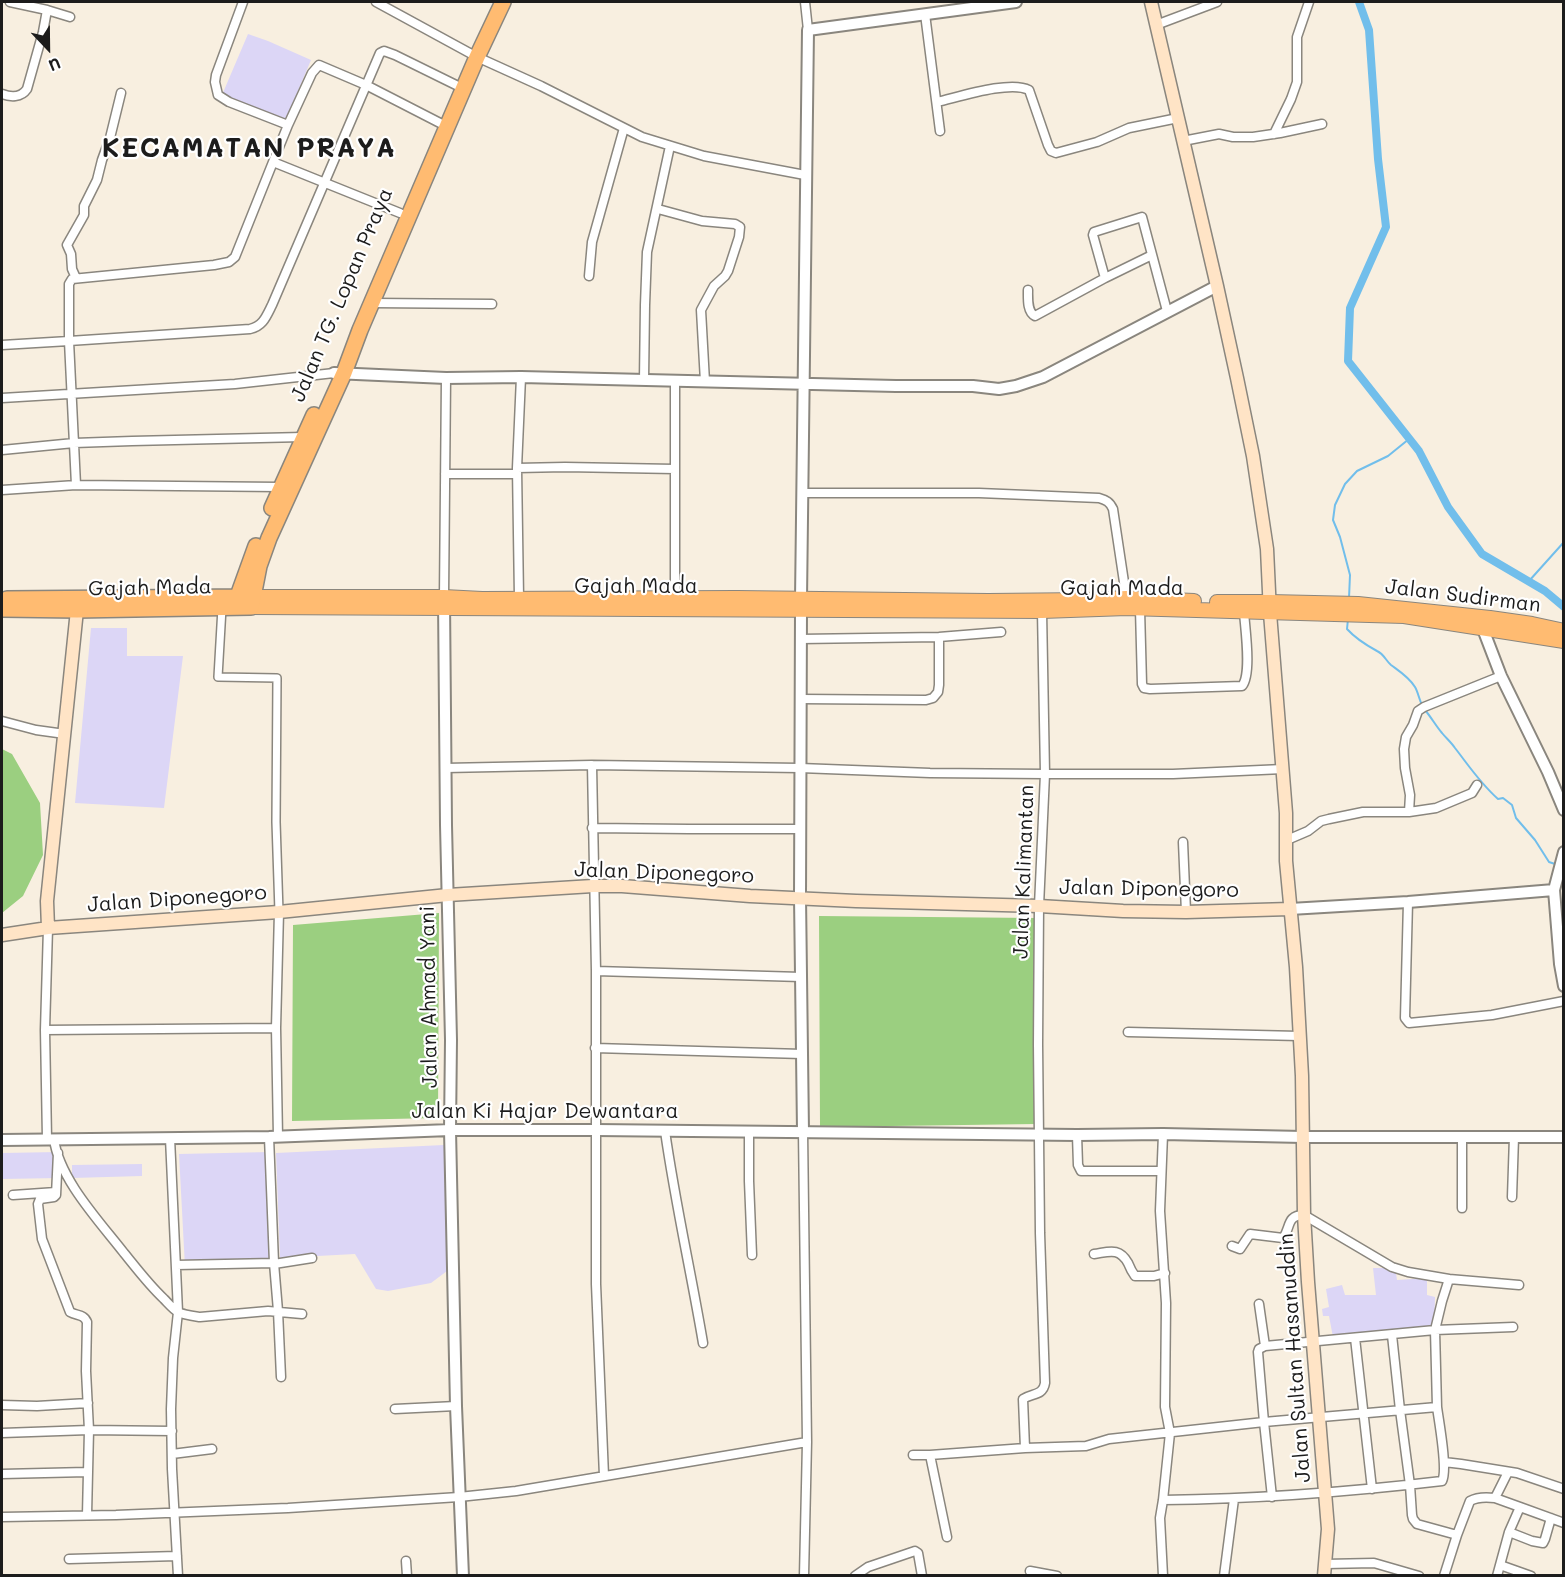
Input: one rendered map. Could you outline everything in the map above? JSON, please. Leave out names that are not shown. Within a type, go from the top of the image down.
[{"type":"highway","name":"Jalan TG. Lopan Praya","points":[[240,603],[247,569],[280,488],[303,437],[339,373],[372,303],[492,2]]},
{"type":"highway","name":"Jalan TG. Lopan Praya","points":[[240,603],[259,567],[269,538],[339,373],[400,213],[456,85],[503,2]]},
{"type":"highway","name":"Gajah Mada","points":[[2,599],[240,603]]},
{"type":"highway","name":"Gajah Mada","points":[[2,609],[77,610],[240,603]]},
{"type":"main road","name":"Jalan Sultan Hasanuddin","points":[[1151,2],[1217,286],[1253,456],[1267,549],[1283,769],[1286,861],[1296,968],[1302,1076],[1304,1215],[1328,1529],[1325,1570]]},
{"type":"main road","name":"Gajah Mada","points":[[240,603],[444,603],[519,598],[595,603],[951,605],[1087,600],[1244,612],[1270,607]]},
{"type":"main road","name":"Gajah Mada","points":[[444,603],[484,609],[675,598],[801,605]]},
{"type":"main road","name":"Gajah Mada","points":[[951,605],[1042,611],[1210,602],[1270,607]]},
{"type":"main road","points":[[1270,607],[1301,603],[1341,609]]},
{"type":"main road","points":[[1270,607],[1360,609],[1563,641]]},
{"type":"main road","name":"Jalan Sudirman","points":[[1360,609],[1490,618],[1563,631]]},
{"type":"main road","points":[[48,928],[47,901],[77,610]]},
{"type":"main road","name":"Jalan Diponegoro","points":[[2,935],[48,928],[279,912],[448,895],[593,886],[622,886],[750,896],[1122,911],[1290,909]]},
{"type":"street","points":[[10,2],[70,17]]},
{"type":"street","points":[[243,2],[216,75],[214,82],[217,93],[222,99],[288,125]]},
{"type":"street","points":[[376,2],[473,54],[642,136],[704,156],[805,175]]},
{"type":"street","points":[[804,1575],[807,1442],[800,897],[800,639],[808,30],[806,2]]},
{"type":"street","points":[[808,30],[1016,2]]},
{"type":"street","points":[[1156,24],[1217,2]]},
{"type":"street","points":[[1274,134],[1297,82],[1297,37],[1310,2]]},
{"type":"street","points":[[2,94],[19,95],[27,89],[47,10]]},
{"type":"street","points":[[925,14],[940,130]]},
{"type":"street","points":[[2,345],[250,330],[259,327],[272,305],[380,53],[382,51],[395,55],[456,85]]},
{"type":"street","points":[[76,485],[69,341],[70,280],[191,268],[232,261],[288,125],[318,65],[366,85],[440,123]]},
{"type":"street","points":[[937,102],[1008,86],[1028,89],[1048,145],[1051,151],[1056,153],[1097,142],[1133,127],[1178,118]]},
{"type":"street","points":[[76,278],[67,245],[84,215],[84,206],[97,180],[121,93]]},
{"type":"street","points":[[1183,141],[1219,134],[1235,137],[1274,134],[1322,124]]},
{"type":"street","points":[[589,276],[592,242],[624,128]]},
{"type":"street","points":[[644,380],[647,252],[670,146]]},
{"type":"street","points":[[273,162],[400,213]]},
{"type":"street","points":[[658,208],[702,221],[737,224],[740,227],[740,237],[728,271],[714,286],[701,309],[705,382]]},
{"type":"street","points":[[1105,278],[1093,235],[1094,231],[1142,217],[1167,311]]},
{"type":"street","points":[[1028,290],[1029,309],[1035,316],[1152,255]]},
{"type":"street","points":[[2,398],[212,386],[339,373],[446,378],[521,377],[999,388],[1016,386],[1043,377],[1217,286]]},
{"type":"street","points":[[372,303],[492,304]]},
{"type":"street","points":[[519,598],[517,471],[521,377]]},
{"type":"street","points":[[444,603],[446,378]]},
{"type":"street","points":[[675,381],[675,598]]},
{"type":"street","points":[[2,450],[74,444],[303,437]]},
{"type":"street","points":[[446,474],[565,467],[675,470]]},
{"type":"street","points":[[2,490],[76,485],[280,488]]},
{"type":"street","points":[[803,493],[979,493],[1106,500],[1113,509],[1144,688],[1242,686],[1246,681],[1247,657],[1244,612]]},
{"type":"street","points":[[240,603],[218,677],[277,678],[276,822],[279,912],[274,1137],[274,1264],[281,1377]]},
{"type":"street","name":"Jalan Ahmad Yani","points":[[444,603],[451,1040],[450,1130],[456,1406],[463,1575]]},
{"type":"street","name":"Jalan Kalimantan","points":[[1025,1448],[1023,1399],[1041,1392],[1045,1383],[1040,1233],[1039,906],[1045,774],[1042,611]]},
{"type":"street","points":[[1483,629],[1501,676],[1548,772],[1563,810]]},
{"type":"street","points":[[800,639],[939,637],[1001,632]]},
{"type":"street","points":[[801,699],[926,700],[933,698],[938,692],[939,685],[939,637]]},
{"type":"street","points":[[1409,812],[1410,795],[1405,768],[1404,744],[1418,711],[1501,676]]},
{"type":"street","points":[[2,721],[36,730],[65,734]]},
{"type":"street","points":[[445,768],[592,765],[1045,774],[1173,774],[1283,769]]},
{"type":"street","points":[[592,765],[596,971],[596,1284],[604,1476]]},
{"type":"street","points":[[1287,840],[1329,819],[1373,811],[1429,810],[1472,793],[1477,786]]},
{"type":"street","points":[[592,828],[801,829]]},
{"type":"street","points":[[1183,842],[1186,912]]},
{"type":"street","points":[[1563,855],[1554,890],[1563,986]]},
{"type":"street","points":[[1290,909],[1554,890]]},
{"type":"street","points":[[1408,902],[1406,1018],[1409,1023],[1474,1017],[1563,1001]]},
{"type":"street","points":[[48,928],[45,1030],[50,1139],[77,1191],[139,1272],[178,1312],[200,1317],[278,1311],[302,1314]]},
{"type":"street","points":[[596,971],[801,977]]},
{"type":"street","points":[[45,1030],[276,1028]]},
{"type":"street","points":[[1128,1032],[1299,1036]]},
{"type":"street","points":[[595,1048],[802,1054]]},
{"type":"street","name":"Jalan Ki Hajar Dewantara","points":[[2,1140],[274,1137],[450,1130],[1563,1137]]},
{"type":"street","points":[[665,1131],[703,1343]]},
{"type":"street","points":[[749,1131],[752,1255]]},
{"type":"street","points":[[1163,1134],[1161,1227],[1166,1315],[1164,1407],[1170,1433],[1160,1518],[1163,1575]]},
{"type":"street","points":[[1077,1135],[1078,1165],[1081,1171],[1161,1172]]},
{"type":"street","points":[[1462,1137],[1462,1208]]},
{"type":"street","points":[[1512,1197],[1514,1137]]},
{"type":"street","points":[[170,1138],[178,1312],[173,1358],[172,1431],[178,1575]]},
{"type":"street","points":[[58,1153],[56,1192],[54,1197],[39,1201],[40,1229],[46,1252],[70,1312],[82,1315],[87,1320],[86,1371],[89,1430],[87,1515]]},
{"type":"street","points":[[13,1195],[56,1192]]},
{"type":"street","points":[[1232,1246],[1240,1249],[1250,1234],[1283,1238],[1290,1221],[1297,1215],[1304,1215],[1392,1267],[1449,1279],[1519,1285]]},
{"type":"street","points":[[1094,1254],[1119,1253],[1124,1257],[1135,1276],[1154,1276],[1165,1273]]},
{"type":"street","points":[[176,1265],[274,1264],[312,1258]]},
{"type":"street","points":[[1163,1500],[1324,1494],[1443,1480],[1444,1462],[1437,1407],[1435,1330],[1449,1279]]},
{"type":"street","points":[[1259,1304],[1265,1346]]},
{"type":"street","points":[[1272,1497],[1263,1422],[1259,1348],[1435,1330],[1513,1327]]},
{"type":"street","points":[[1392,1335],[1412,1515],[1415,1522],[1457,1534]]},
{"type":"street","points":[[1355,1338],[1372,1489]]},
{"type":"street","points":[[2,1405],[37,1406],[88,1403]]},
{"type":"street","points":[[395,1409],[456,1406]]},
{"type":"street","points":[[913,1455],[1089,1445],[1109,1439],[1263,1422],[1437,1407]]},
{"type":"street","points":[[2,1433],[89,1430],[172,1431]]},
{"type":"street","points":[[2,1517],[288,1508],[459,1497],[516,1491],[807,1442]]},
{"type":"street","points":[[172,1454],[212,1449]]},
{"type":"street","points":[[930,1455],[947,1537]]},
{"type":"street","points":[[1444,1462],[1528,1476],[1563,1489]]},
{"type":"street","points":[[2,1474],[87,1472]]},
{"type":"street","points":[[1495,1498],[1508,1472]]},
{"type":"street","points":[[1444,1575],[1470,1501],[1474,1499],[1495,1498],[1563,1523]]},
{"type":"street","points":[[1224,1575],[1234,1499]]},
{"type":"street","points":[[1497,1575],[1509,1532],[1520,1507]]},
{"type":"street","points":[[1509,1532],[1543,1543],[1551,1518]]},
{"type":"street","points":[[855,1575],[868,1567],[915,1551],[918,1553],[922,1575]]},
{"type":"street","points":[[69,1559],[177,1556]]},
{"type":"street","points":[[406,1561],[407,1575]]},
{"type":"street","points":[[1325,1570],[1374,1563],[1419,1575]]},
{"type":"street","points":[[1500,1565],[1531,1575]]},
{"type":"street","points":[[1030,1571],[1057,1575]]},
{"type":"shaded area","points":[[248,34],[311,60],[285,122],[222,95]]},
{"type":"shaded area","points":[[91,628],[127,628],[127,656],[183,656],[164,808],[75,803]]},
{"type":"shaded area","points":[[444,1145],[447,1271],[431,1283],[388,1291],[376,1289],[355,1254],[280,1258],[276,1153]]},
{"type":"shaded area","points":[[58,1152],[59,1178],[2,1179],[2,1153]]},
{"type":"shaded area","points":[[270,1152],[275,1258],[185,1267],[179,1154]]},
{"type":"shaded area","points":[[142,1164],[142,1176],[72,1178],[72,1165]]},
{"type":"shaded area","points":[[1373,1268],[1390,1268],[1390,1272],[1396,1273],[1397,1280],[1427,1278],[1427,1295],[1435,1297],[1434,1330],[1333,1337],[1329,1316],[1323,1316],[1322,1309],[1329,1307],[1326,1289],[1342,1285],[1345,1295],[1376,1295]]},
{"type":"green space","points":[[2,749],[12,754],[40,803],[43,855],[23,896],[2,913]]},
{"type":"green space","points":[[439,913],[438,1118],[292,1121],[293,925]]},
{"type":"green space","points":[[819,916],[1036,918],[1036,1124],[820,1127]]},
{"type":"waterway","points":[[1359,2],[1369,30],[1378,159],[1386,227],[1350,308],[1348,361],[1419,451],[1448,507],[1482,554],[1545,591],[1564,607]]},
{"type":"waterway","points":[[1349,598],[1350,575],[1333,520],[1335,505],[1345,484],[1357,471],[1388,456],[1409,439]]},
{"type":"waterway","points":[[1529,581],[1564,542]]},
{"type":"waterway","points":[[1348,619],[1347,629],[1361,642],[1381,654],[1410,680],[1422,705]]},
{"type":"waterway","points":[[1425,710],[1486,787],[1498,799],[1503,798],[1512,805],[1516,818],[1535,840],[1549,862],[1558,865]]},
{"type":"district","name":"KECAMATAN PRAYA","points":[[249,149]]}]
